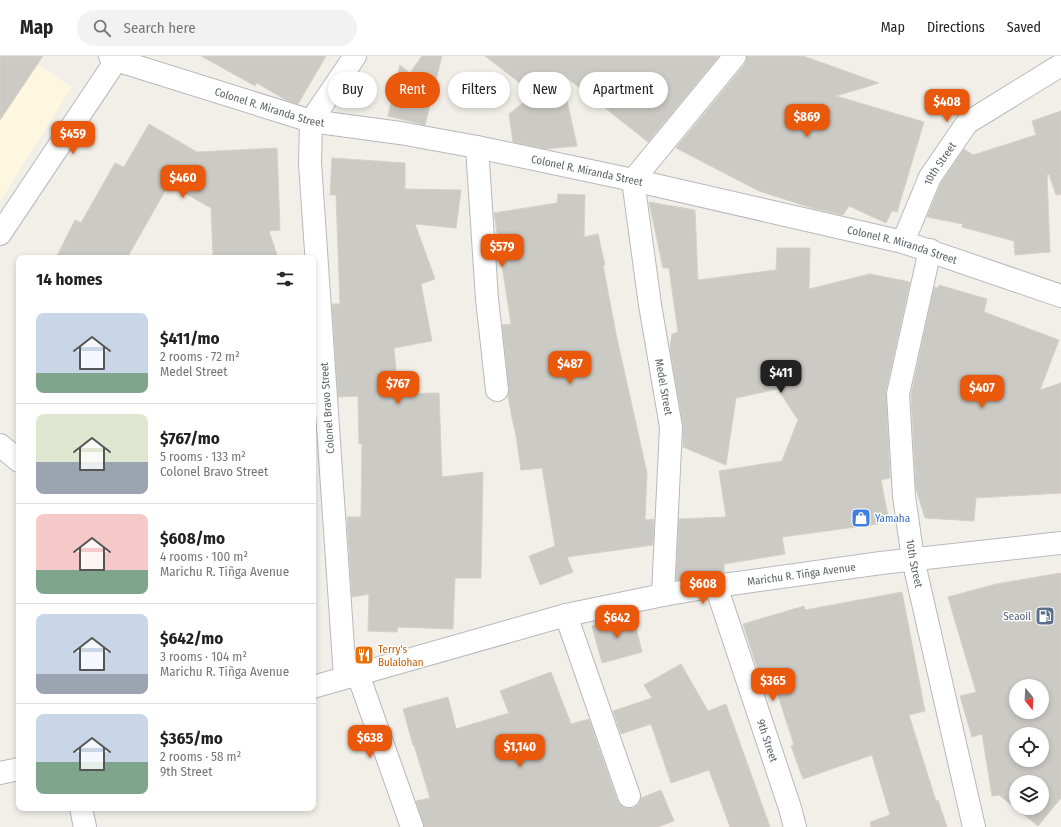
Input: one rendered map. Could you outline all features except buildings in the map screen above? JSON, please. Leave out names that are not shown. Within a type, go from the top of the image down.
[{"type":"street","points":[[311,121],[355,56]]},
{"type":"street","points":[[633,180],[735,56]]},
{"type":"street","points":[[0,234],[115,57]]},
{"type":"street","name":"Colonel R. Miranda Street","points":[[115,57],[311,121],[400,133],[477,147],[633,180],[903,242],[1061,296]]},
{"type":"street","name":"10th Street","points":[[903,242],[930,177],[967,123],[1061,65]]},
{"type":"street","name":"Colonel Bravo Street","points":[[311,121],[310,163],[353,679],[412,827]]},
{"type":"street","points":[[477,147],[486,299],[497,390]]},
{"type":"street","name":"Medel Street","points":[[633,180],[650,305],[671,427],[663,595]]},
{"type":"street","name":"10th Street","points":[[930,250],[898,394],[904,496],[913,559],[974,827]]},
{"type":"street","points":[[0,445],[16,458]]},
{"type":"street","name":"Marichu R. Tiñga Avenue","points":[[316,686],[353,679],[566,615],[663,595],[716,586],[913,559],[1061,542]]},
{"type":"street","name":"9th Street","points":[[716,586],[795,827]]},
{"type":"street","points":[[566,615],[629,796]]},
{"type":"street","points":[[0,773],[16,770]]},
{"type":"street","points":[[82,811],[85,827]]},
{"type":"shaded area","points":[[0,56],[24,56],[72,87],[0,201]]},
{"type":"place","name":"Yamaha","points":[[861,518]]},
{"type":"place","name":"Seaoil","points":[[1045,616]]},
{"type":"place","name":"Terry's Bulalohan","points":[[364,655]]}]
